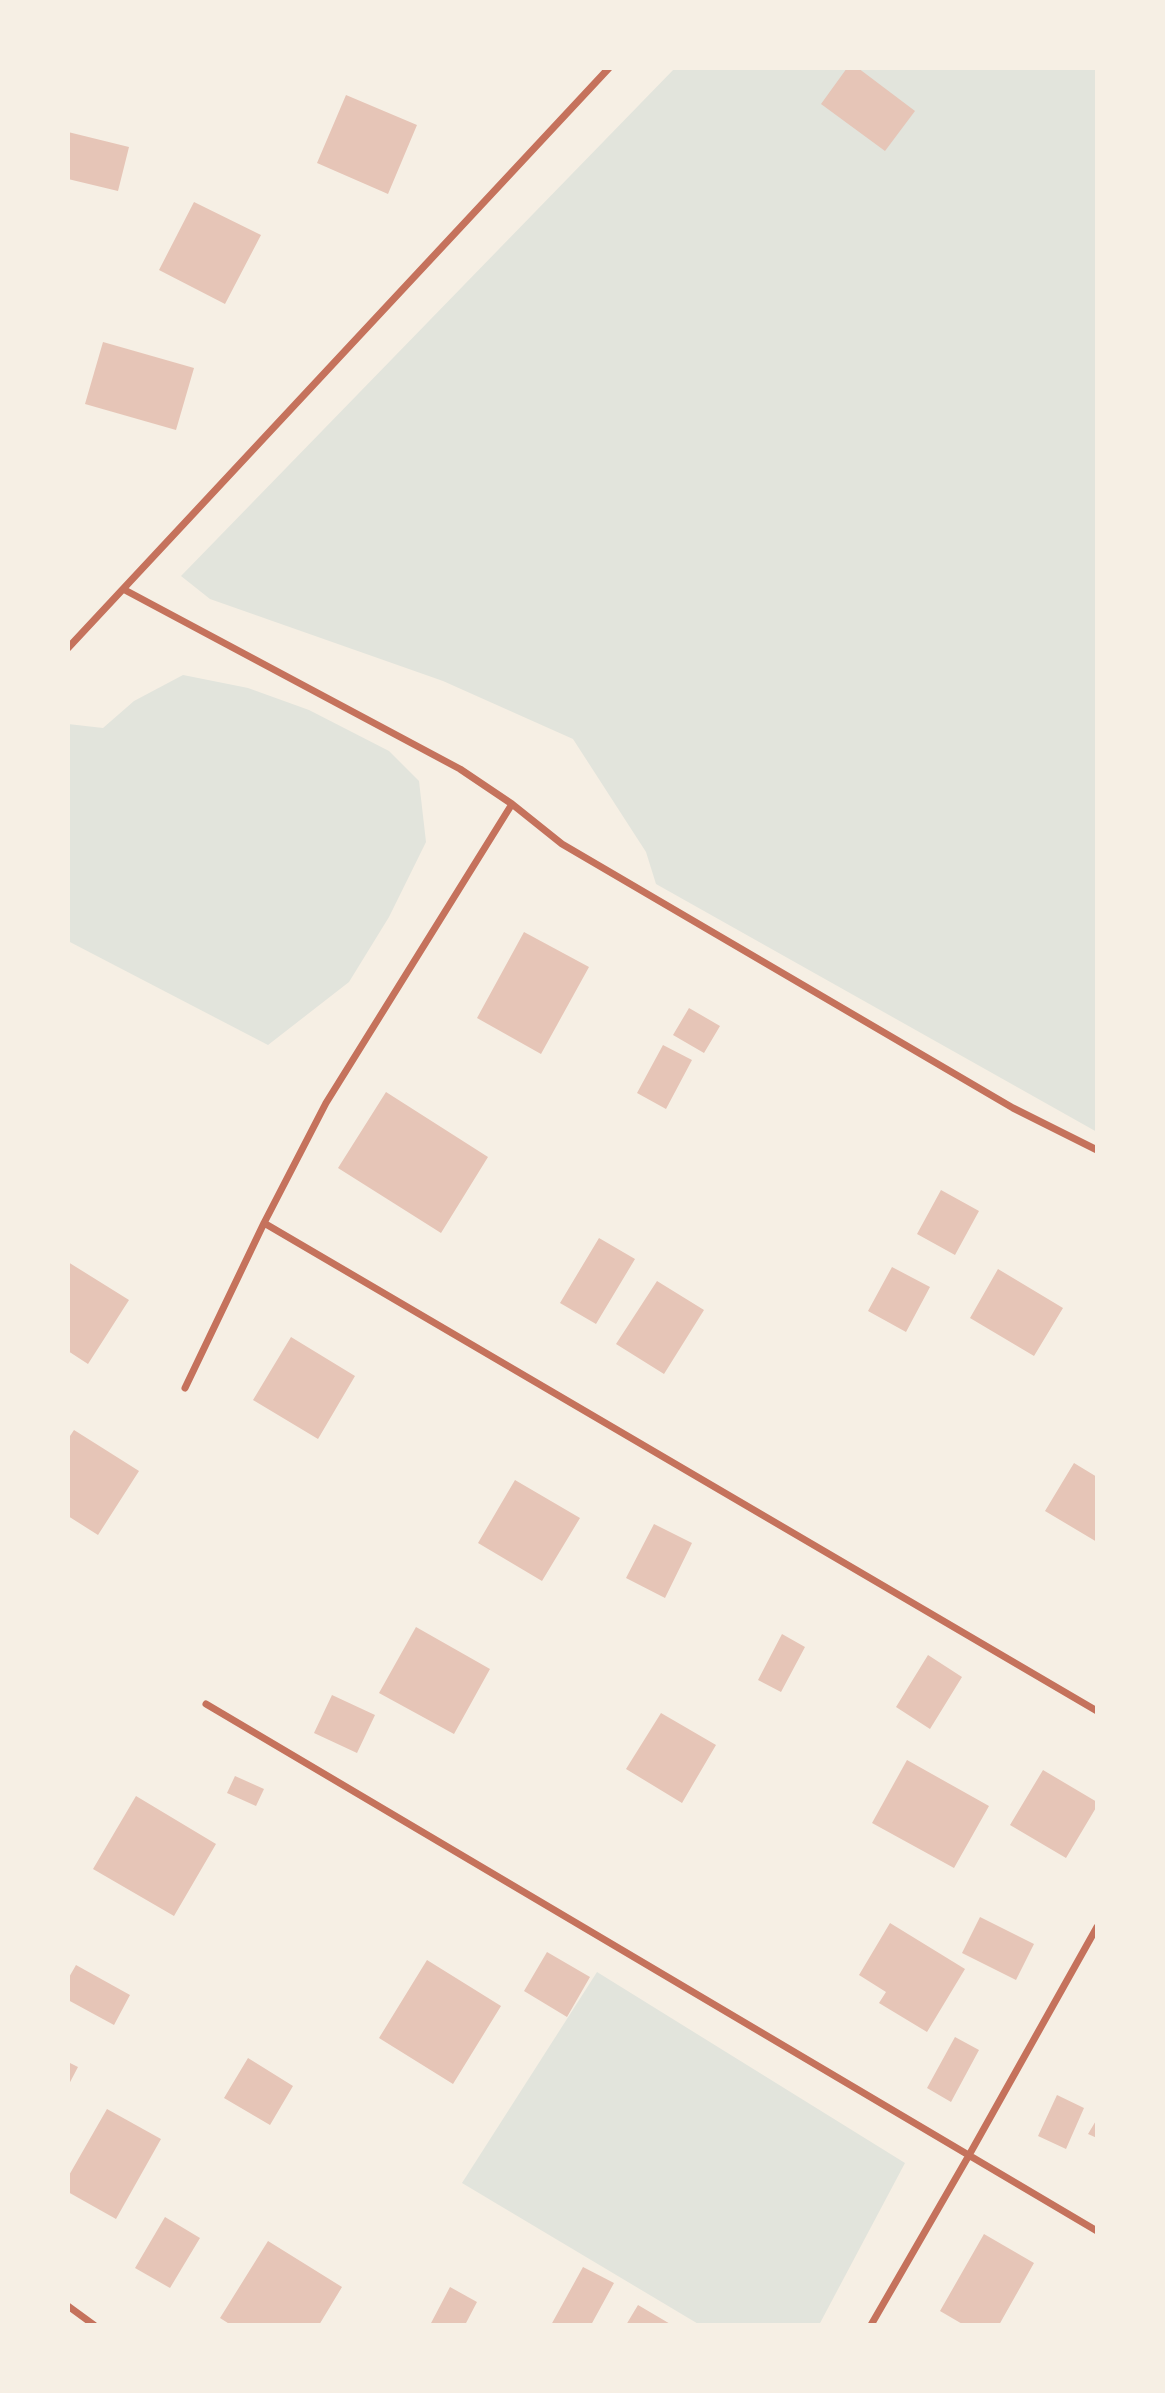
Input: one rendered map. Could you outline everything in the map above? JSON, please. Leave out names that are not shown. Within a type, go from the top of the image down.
[{"type":"street","points":[[68,648],[609,68]]},
{"type":"street","points":[[123,589],[460,769],[512,804],[562,844],[1013,1108],[1097,1150]]},
{"type":"street","points":[[185,1388],[264,1223],[326,1103],[512,804]]},
{"type":"street","points":[[264,1223],[1097,1711]]},
{"type":"street","points":[[206,1704],[1097,2231]]},
{"type":"street","points":[[871,2325],[1097,1927]]},
{"type":"street","points":[[68,2306],[94,2325]]},
{"type":"shaded area","points":[[675,68],[1097,68],[1097,1132],[656,884],[646,852],[573,739],[443,681],[210,599],[181,576]]},
{"type":"shaded area","points":[[183,675],[248,688],[309,710],[389,751],[419,781],[426,842],[389,917],[349,982],[268,1045],[68,941],[68,724],[103,728],[134,701]]},
{"type":"shaded area","points":[[597,1972],[905,2163],[819,2325],[700,2325],[462,2183]]},
{"type":"building","points":[[847,68],[858,68],[915,111],[885,151],[821,104]]},
{"type":"building","points":[[346,95],[417,125],[388,194],[317,163]]},
{"type":"building","points":[[68,132],[129,147],[118,191],[68,179]]},
{"type":"building","points":[[194,202],[261,235],[225,304],[159,270]]},
{"type":"building","points":[[103,342],[194,368],[176,430],[85,404]]},
{"type":"building","points":[[524,932],[589,967],[541,1054],[477,1018]]},
{"type":"building","points":[[689,1008],[720,1026],[704,1053],[673,1035]]},
{"type":"building","points":[[663,1045],[692,1060],[666,1109],[637,1093]]},
{"type":"building","points":[[386,1092],[488,1157],[441,1233],[338,1168]]},
{"type":"building","points":[[941,1190],[979,1211],[955,1255],[917,1234]]},
{"type":"building","points":[[599,1238],[635,1259],[596,1324],[560,1303]]},
{"type":"building","points":[[68,1262],[129,1300],[88,1364],[68,1351]]},
{"type":"building","points":[[892,1267],[930,1287],[906,1332],[868,1311]]},
{"type":"building","points":[[998,1269],[1063,1308],[1034,1356],[970,1318]]},
{"type":"building","points":[[657,1281],[704,1310],[664,1374],[616,1344]]},
{"type":"building","points":[[291,1337],[355,1376],[318,1439],[253,1400]]},
{"type":"building","points":[[74,1430],[139,1471],[98,1535],[68,1516],[68,1439]]},
{"type":"building","points":[[1074,1463],[1097,1477],[1097,1542],[1045,1511]]},
{"type":"building","points":[[515,1480],[580,1518],[542,1581],[478,1543]]},
{"type":"building","points":[[654,1524],[692,1543],[665,1598],[626,1578]]},
{"type":"building","points":[[416,1627],[490,1669],[454,1734],[379,1693]]},
{"type":"building","points":[[782,1634],[805,1647],[781,1692],[758,1680]]},
{"type":"building","points":[[928,1655],[962,1677],[930,1729],[896,1707]]},
{"type":"building","points":[[332,1695],[375,1715],[357,1753],[314,1733]]},
{"type":"building","points":[[661,1713],[716,1745],[682,1803],[626,1769]]},
{"type":"building","points":[[907,1760],[989,1806],[954,1868],[872,1823]]},
{"type":"building","points":[[1043,1770],[1097,1802],[1066,1858],[1010,1825]]},
{"type":"building","points":[[235,1776],[264,1789],[256,1806],[227,1793]]},
{"type":"building","points":[[136,1796],[216,1844],[174,1916],[93,1869]]},
{"type":"building","points":[[980,1917],[1034,1944],[1016,1980],[962,1953]]},
{"type":"building","points":[[890,1923],[965,1969],[927,2032],[879,2003],[886,1992],[859,1975]]},
{"type":"building","points":[[547,1952],[590,1977],[567,2017],[524,1991]]},
{"type":"building","points":[[427,1960],[501,2006],[453,2084],[379,2038]]},
{"type":"building","points":[[76,1965],[130,1995],[114,2025],[68,2000],[68,1979]]},
{"type":"building","points":[[955,2037],[979,2050],[951,2102],[927,2088]]},
{"type":"building","points":[[248,2058],[293,2086],[270,2125],[224,2098]]},
{"type":"building","points":[[68,2062],[78,2067],[68,2086]]},
{"type":"building","points":[[1057,2095],[1084,2108],[1066,2149],[1038,2136]]},
{"type":"building","points":[[107,2109],[161,2139],[116,2219],[68,2192],[68,2177]]},
{"type":"building","points":[[1097,2119],[1097,2138],[1088,2134]]},
{"type":"building","points":[[165,2217],[200,2238],[170,2288],[135,2268]]},
{"type":"building","points":[[984,2234],[1034,2263],[999,2325],[964,2325],[940,2311]]},
{"type":"building","points":[[268,2241],[342,2287],[319,2325],[231,2325],[220,2318]]},
{"type":"building","points":[[583,2267],[614,2283],[591,2325],[551,2325]]},
{"type":"building","points":[[450,2287],[477,2302],[465,2325],[430,2325]]},
{"type":"building","points":[[638,2305],[672,2325],[626,2325]]}]
